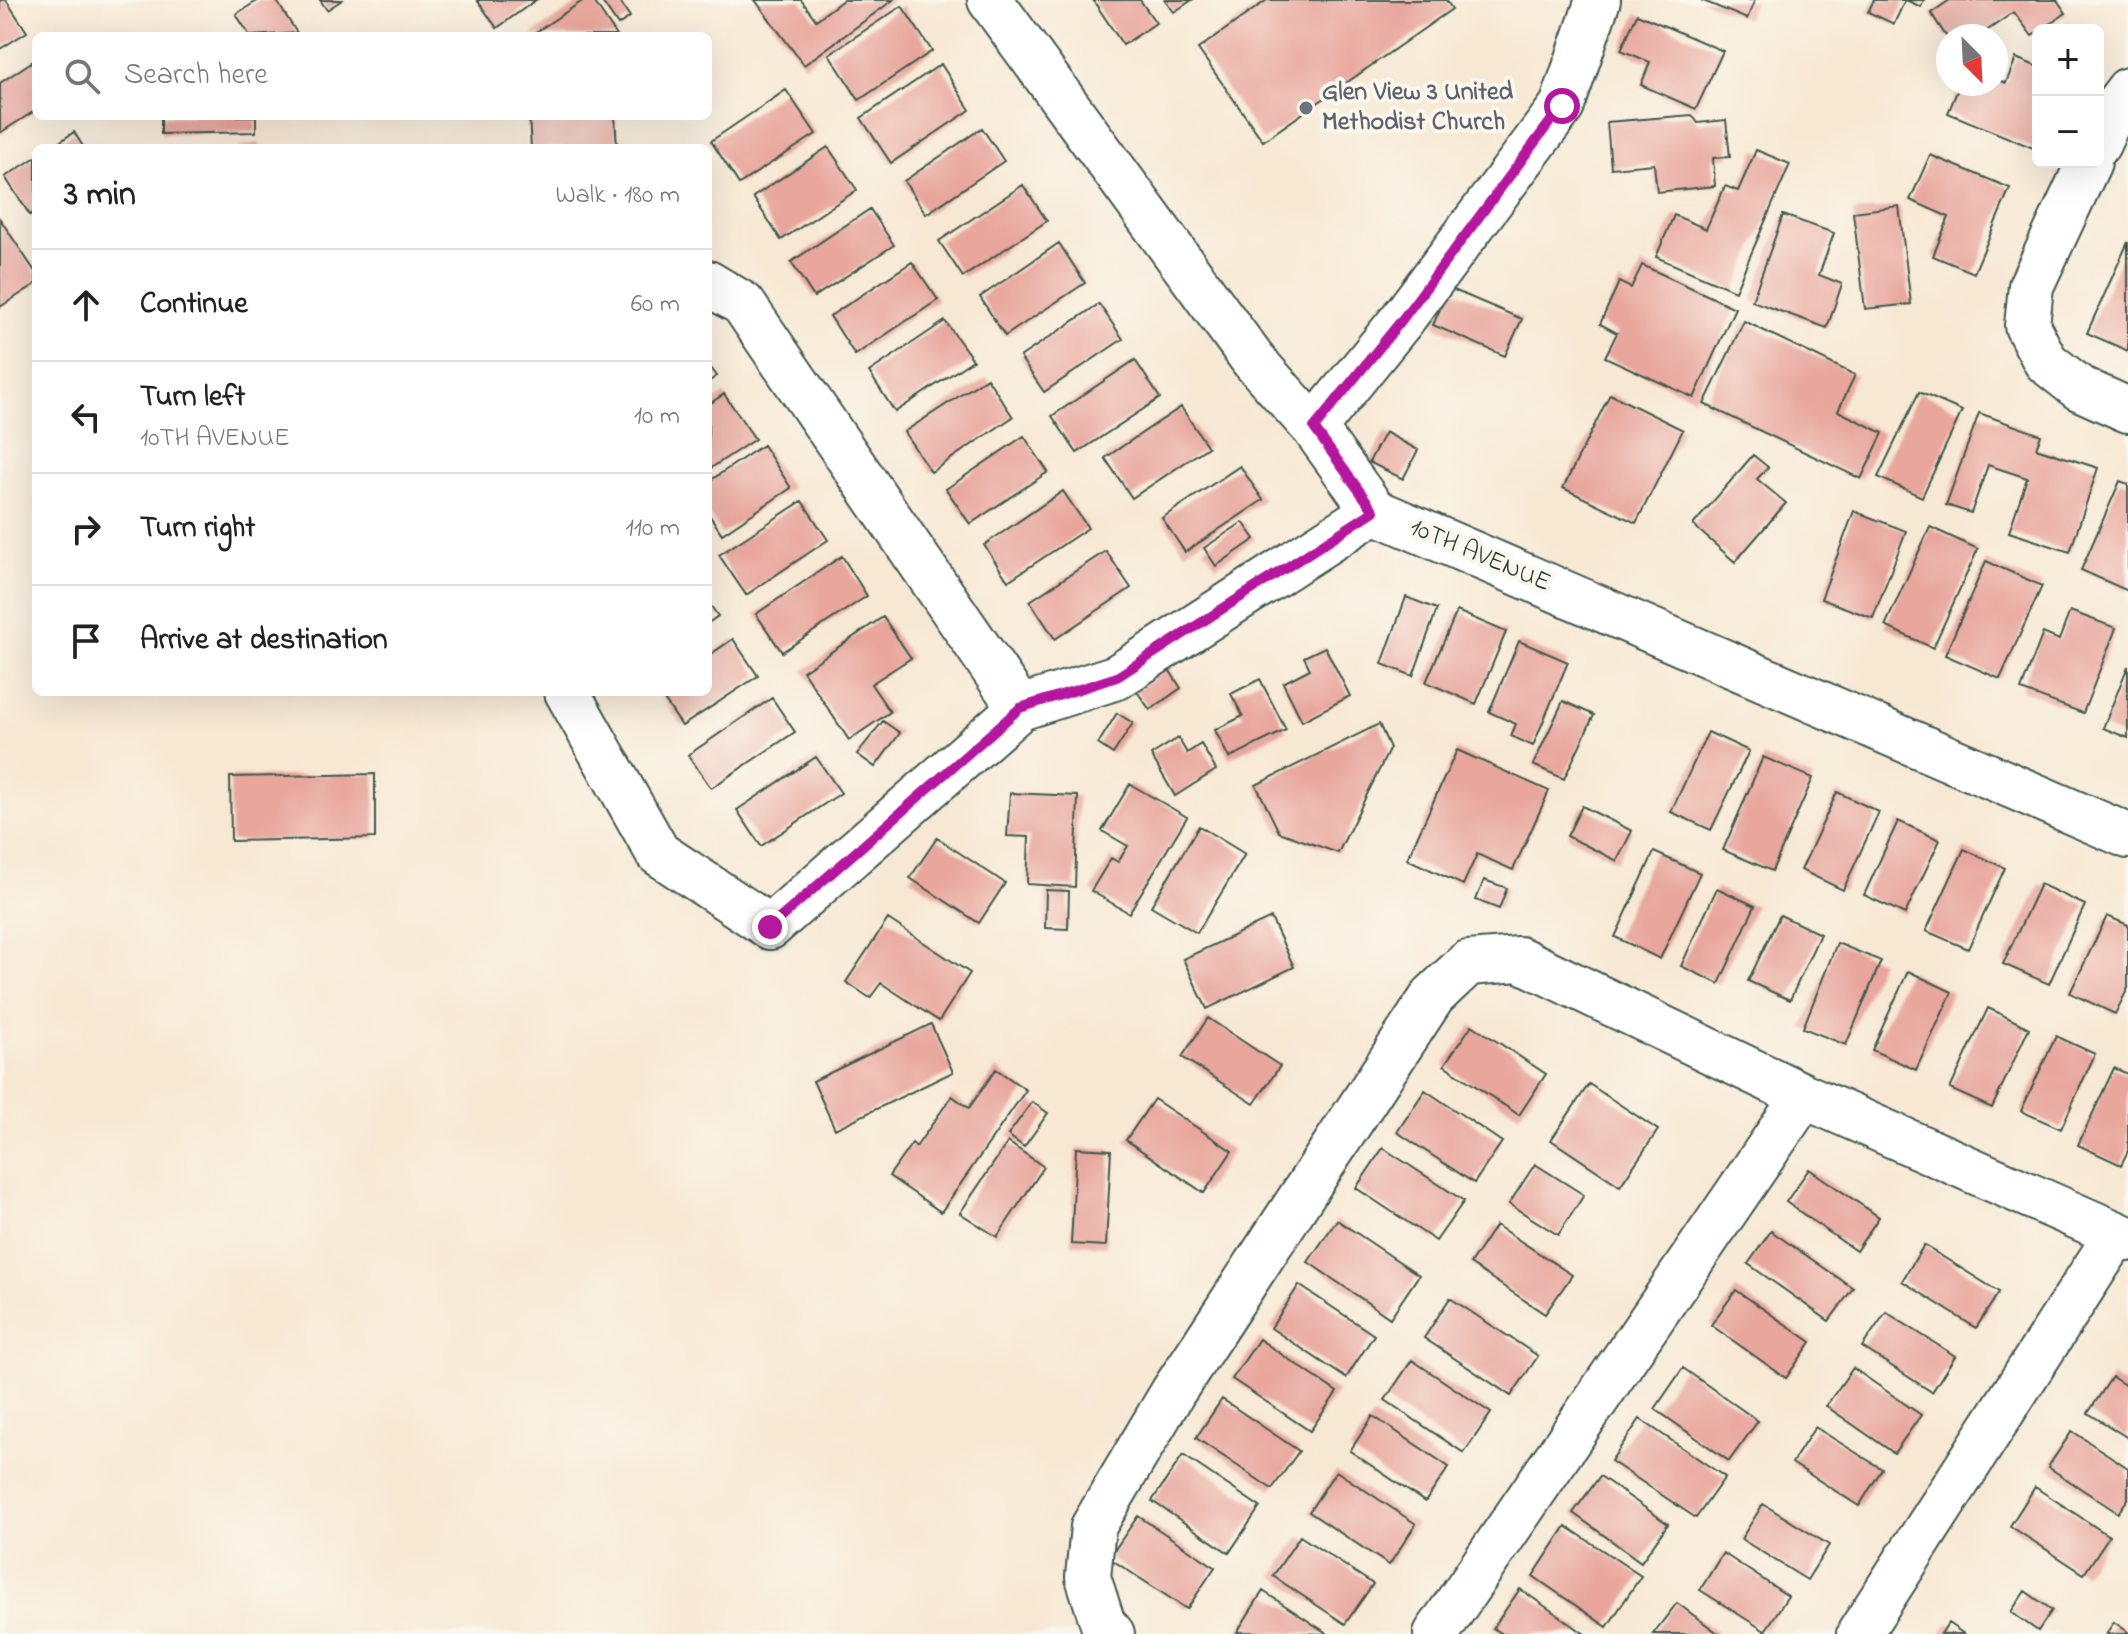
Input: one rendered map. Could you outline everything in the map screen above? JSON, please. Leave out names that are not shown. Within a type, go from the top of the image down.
[{"type":"street","points":[[569,696],[658,853],[770,927],[1020,708],[1117,677],[1374,511],[1314,428],[1253,360],[990,0]]},
{"type":"street","points":[[1314,428],[1401,321],[1562,106],[1598,0]]},
{"type":"street","points":[[2104,131],[2115,107],[2128,90]]},
{"type":"street","points":[[2086,168],[2031,286],[2027,326],[2046,362],[2079,388],[2128,410]]},
{"type":"street","points":[[712,285],[743,304],[1020,708]]},
{"type":"street","name":"10TH AVENUE","points":[[1374,511],[2128,836]]},
{"type":"street","points":[[1112,1634],[1103,1624],[1088,1577],[1093,1527],[1173,1392],[1424,1009],[1468,963],[1519,959],[1804,1096],[2122,1236],[1859,1634]]},
{"type":"street","points":[[1436,1634],[1804,1096]]},
{"type":"building","points":[[0,0],[6,0],[27,32],[0,49]]},
{"type":"building","points":[[259,0],[276,0],[296,32],[247,32],[236,14]]},
{"type":"building","points":[[320,0],[342,0],[327,10]]},
{"type":"building","points":[[477,0],[536,0],[497,28]]},
{"type":"building","points":[[584,0],[593,0],[614,32],[536,32]]},
{"type":"building","points":[[601,0],[619,0],[630,17],[618,25]]},
{"type":"building","points":[[755,0],[801,0],[816,20],[843,0],[893,0],[804,65]]},
{"type":"building","points":[[1093,0],[1140,0],[1156,23],[1123,45]]},
{"type":"building","points":[[1165,0],[1192,0],[1174,12]]},
{"type":"building","points":[[1267,0],[1446,0],[1452,9],[1263,141],[1198,49]]},
{"type":"building","points":[[1701,0],[1755,0],[1747,19]]},
{"type":"building","points":[[1874,0],[1905,0],[1894,24],[1868,12]]},
{"type":"building","points":[[1906,0],[1924,0],[1921,7]]},
{"type":"building","points":[[1950,0],[2057,0],[2066,13],[2050,24],[2032,24],[2032,36],[2014,12],[1996,24],[1938,24],[1931,13]]},
{"type":"building","points":[[902,6],[932,51],[859,100],[829,54]]},
{"type":"building","points":[[1637,14],[1723,51],[1696,109],[1641,85],[1650,62],[1621,50]]},
{"type":"building","points":[[2016,58],[2032,65],[2032,148],[1948,113],[1955,96],[2008,96],[2008,78]]},
{"type":"building","points":[[32,62],[32,113],[0,133],[0,83]]},
{"type":"building","points":[[941,64],[970,110],[891,163],[861,118]]},
{"type":"building","points":[[786,90],[816,134],[739,184],[711,141]]},
{"type":"building","points":[[1692,115],[1698,123],[1726,120],[1730,157],[1713,158],[1715,186],[1657,192],[1654,164],[1611,168],[1607,122]]},
{"type":"building","points":[[161,120],[256,120],[256,132],[161,134]]},
{"type":"building","points":[[529,120],[615,120],[617,144],[531,144]]},
{"type":"building","points":[[982,128],[1004,161],[926,214],[904,181]]},
{"type":"building","points":[[74,132],[82,144],[57,144]]},
{"type":"building","points":[[828,147],[857,190],[781,240],[753,197]]},
{"type":"building","points":[[1756,150],[1790,164],[1735,291],[1656,257],[1674,215],[1706,229],[1725,186],[1738,191]]},
{"type":"building","points":[[1930,155],[2010,188],[1974,273],[1933,256],[1949,217],[1910,200]]},
{"type":"building","points":[[32,160],[32,214],[30,215],[5,177]]},
{"type":"building","points":[[1023,185],[1047,221],[963,277],[939,241]]},
{"type":"building","points":[[1899,206],[1911,304],[1865,309],[1853,212]]},
{"type":"building","points":[[870,209],[894,245],[814,297],[791,262]]},
{"type":"building","points":[[1783,215],[1834,233],[1819,275],[1842,284],[1827,328],[1752,301]]},
{"type":"building","points":[[0,219],[32,267],[32,287],[0,307]]},
{"type":"building","points":[[2128,242],[2128,351],[2087,333]]},
{"type":"building","points":[[1059,243],[1085,283],[1005,336],[980,297]]},
{"type":"building","points":[[912,262],[938,300],[855,355],[830,316]]},
{"type":"building","points":[[1642,265],[1735,308],[1694,398],[1605,357],[1617,333],[1600,324],[1619,282],[1631,288]]},
{"type":"building","points":[[1449,288],[1522,319],[1505,356],[1433,325]]},
{"type":"building","points":[[1099,304],[1123,339],[1044,392],[1020,357]]},
{"type":"building","points":[[945,321],[973,360],[895,412],[869,372]]},
{"type":"building","points":[[1744,321],[1855,375],[1838,411],[1883,433],[1861,479],[1704,404]]},
{"type":"building","points":[[1135,360],[1160,398],[1077,453],[1052,416]]},
{"type":"building","points":[[987,378],[1013,417],[931,472],[904,432]]},
{"type":"building","points":[[1919,392],[1962,411],[1922,497],[1878,477]]},
{"type":"building","points":[[724,394],[755,439],[712,467],[712,402]]},
{"type":"building","points":[[1610,394],[1683,430],[1636,523],[1563,488]]},
{"type":"building","points":[[1181,407],[1208,447],[1132,498],[1105,458]]},
{"type":"building","points":[[1979,413],[2041,435],[2036,448],[2098,468],[2070,552],[2009,532],[2027,478],[1988,465],[1971,513],[1946,505]]},
{"type":"building","points":[[1385,432],[1418,450],[1403,479],[1369,462]]},
{"type":"building","points":[[1024,436],[1048,472],[970,524],[946,489]]},
{"type":"building","points":[[763,445],[791,488],[722,534],[712,519],[712,479]]},
{"type":"building","points":[[1753,455],[1768,467],[1757,479],[1786,503],[1735,562],[1693,525]]},
{"type":"building","points":[[1240,466],[1263,500],[1185,552],[1162,518]]},
{"type":"building","points":[[2120,481],[2128,484],[2128,591],[2081,570]]},
{"type":"building","points":[[1063,491],[1088,528],[1008,581],[984,545]]},
{"type":"building","points":[[802,501],[828,540],[746,595],[719,555]]},
{"type":"building","points":[[1854,511],[1906,531],[1873,618],[1821,599]]},
{"type":"building","points":[[1243,522],[1255,539],[1216,566],[1204,548]]},
{"type":"building","points":[[1930,527],[1978,549],[1933,648],[1885,626]]},
{"type":"building","points":[[1106,551],[1131,588],[1055,639],[1030,601]]},
{"type":"building","points":[[842,556],[867,596],[782,652],[756,614]]},
{"type":"building","points":[[1986,561],[2042,586],[2000,679],[1945,655]]},
{"type":"building","points":[[1406,597],[1437,609],[1413,676],[1382,664]]},
{"type":"building","points":[[1457,611],[1506,632],[1476,704],[1426,682]]},
{"type":"building","points":[[2070,611],[2116,628],[2083,713],[2021,690],[2043,633],[2059,640]]},
{"type":"building","points":[[883,617],[911,658],[871,684],[890,712],[849,740],[803,671]]},
{"type":"building","points":[[733,639],[758,676],[682,726],[662,696],[712,696],[712,653]]},
{"type":"building","points":[[1519,641],[1568,662],[1533,746],[1511,736],[1516,724],[1489,712]]},
{"type":"building","points":[[1325,647],[1350,696],[1302,721],[1283,683],[1310,669],[1304,657]]},
{"type":"building","points":[[2128,666],[2128,738],[2103,728]]},
{"type":"building","points":[[1168,668],[1181,688],[1150,710],[1136,690]]},
{"type":"building","points":[[1260,679],[1286,730],[1229,758],[1215,730],[1243,716],[1231,694]]},
{"type":"building","points":[[772,698],[795,732],[711,788],[688,755]]},
{"type":"building","points":[[1563,701],[1594,715],[1564,779],[1533,765]]},
{"type":"building","points":[[1117,713],[1133,723],[1113,754],[1098,744]]},
{"type":"building","points":[[883,721],[900,733],[875,767],[857,754]]},
{"type":"building","points":[[1379,724],[1390,748],[1338,853],[1279,832],[1256,785]]},
{"type":"building","points":[[1708,732],[1749,751],[1711,830],[1671,812]]},
{"type":"building","points":[[1178,738],[1187,753],[1201,744],[1216,770],[1175,796],[1151,755]]},
{"type":"building","points":[[1457,750],[1549,791],[1513,870],[1477,854],[1463,885],[1407,859]]},
{"type":"building","points":[[816,757],[841,793],[761,846],[737,810]]},
{"type":"building","points":[[1763,757],[1813,778],[1772,871],[1723,850]]},
{"type":"building","points":[[375,774],[375,838],[231,841],[230,777]]},
{"type":"building","points":[[1130,784],[1187,817],[1129,913],[1091,891],[1111,858],[1118,862],[1128,846],[1102,831]]},
{"type":"building","points":[[1837,792],[1879,812],[1843,890],[1801,870]]},
{"type":"building","points":[[1010,793],[1078,796],[1075,887],[1027,884],[1029,837],[1007,836]]},
{"type":"building","points":[[1582,806],[1632,831],[1617,861],[1567,836]]},
{"type":"building","points":[[1898,821],[1940,840],[1905,914],[1864,895]]},
{"type":"building","points":[[1199,826],[1245,854],[1197,933],[1151,906]]},
{"type":"building","points":[[937,838],[1005,883],[979,923],[910,878]]},
{"type":"building","points":[[1964,849],[2005,868],[1968,949],[1926,931]]},
{"type":"building","points":[[1654,852],[1700,873],[1660,959],[1615,937]]},
{"type":"building","points":[[1484,880],[1507,888],[1499,909],[1476,900]]},
{"type":"building","points":[[2040,884],[2085,905],[2049,984],[2003,964]]},
{"type":"building","points":[[1717,888],[1755,906],[1719,984],[1681,966]]},
{"type":"building","points":[[1046,890],[1069,891],[1068,929],[1045,928]]},
{"type":"building","points":[[1780,915],[1820,934],[1790,1000],[1748,981]]},
{"type":"building","points":[[2107,916],[2128,925],[2128,988],[2115,1014],[2070,993]]},
{"type":"building","points":[[1271,918],[1294,967],[1207,1009],[1183,959]]},
{"type":"building","points":[[888,919],[970,973],[939,1021],[881,983],[870,998],[846,982]]},
{"type":"building","points":[[1837,943],[1881,961],[1846,1045],[1803,1028]]},
{"type":"building","points":[[1908,971],[1952,992],[1916,1070],[1872,1050]]},
{"type":"building","points":[[1988,1008],[2029,1028],[1992,1108],[1950,1089]]},
{"type":"building","points":[[1208,1018],[1280,1066],[1254,1104],[1182,1057]]},
{"type":"building","points":[[931,1024],[953,1072],[835,1129],[813,1081]]},
{"type":"building","points":[[1472,1025],[1546,1074],[1519,1115],[1444,1065]]},
{"type":"building","points":[[2056,1036],[2095,1054],[2061,1129],[2021,1111]]},
{"type":"building","points":[[2114,1068],[2128,1074],[2128,1151],[2121,1165],[2078,1145]]},
{"type":"building","points":[[996,1069],[1026,1090],[941,1212],[889,1176],[912,1143],[916,1147],[952,1096],[969,1108]]},
{"type":"building","points":[[1589,1084],[1658,1130],[1620,1186],[1551,1140]]},
{"type":"building","points":[[1425,1090],[1502,1142],[1474,1183],[1397,1132]]},
{"type":"building","points":[[1154,1099],[1232,1151],[1204,1193],[1126,1140]]},
{"type":"building","points":[[1032,1102],[1048,1113],[1024,1147],[1008,1135]]},
{"type":"building","points":[[1008,1142],[1044,1167],[997,1237],[960,1213]]},
{"type":"building","points":[[1076,1148],[1111,1150],[1106,1246],[1071,1244]]},
{"type":"building","points":[[1383,1148],[1464,1201],[1436,1241],[1356,1188]]},
{"type":"building","points":[[1535,1164],[1584,1195],[1558,1235],[1509,1204]]},
{"type":"building","points":[[1809,1169],[1879,1217],[1856,1251],[1786,1202]]},
{"type":"building","points":[[1337,1220],[1419,1275],[1390,1318],[1308,1262]]},
{"type":"building","points":[[1496,1225],[1572,1275],[1545,1314],[1470,1264]]},
{"type":"building","points":[[1771,1231],[1853,1288],[1829,1321],[1748,1264]]},
{"type":"building","points":[[1924,1245],[1999,1292],[1976,1328],[1902,1281]]},
{"type":"building","points":[[1299,1285],[1374,1335],[1346,1378],[1271,1328]]},
{"type":"building","points":[[1736,1290],[1811,1342],[1786,1378],[1711,1325]]},
{"type":"building","points":[[1450,1298],[1538,1356],[1511,1396],[1424,1338]]},
{"type":"building","points":[[1886,1312],[1955,1356],[1932,1392],[1862,1347]]},
{"type":"building","points":[[1259,1339],[1337,1392],[1310,1431],[1232,1379]]},
{"type":"building","points":[[1412,1360],[1491,1413],[1464,1453],[1385,1400]]},
{"type":"building","points":[[1683,1368],[1758,1421],[1729,1461],[1655,1409]]},
{"type":"building","points":[[1853,1368],[1921,1415],[1894,1453],[1826,1406]]},
{"type":"building","points":[[2112,1377],[2128,1387],[2128,1438],[2088,1413]]},
{"type":"building","points":[[1222,1399],[1299,1451],[1272,1489],[1196,1438]]},
{"type":"building","points":[[1373,1416],[1449,1467],[1425,1502],[1350,1451]]},
{"type":"building","points":[[1640,1419],[1725,1477],[1696,1518],[1611,1461]]},
{"type":"building","points":[[1815,1427],[1882,1469],[1859,1506],[1792,1463]]},
{"type":"building","points":[[2072,1431],[2128,1468],[2128,1499],[2118,1513],[2048,1467]]},
{"type":"building","points":[[1183,1455],[1260,1507],[1229,1553],[1152,1501]]},
{"type":"building","points":[[1336,1471],[1416,1524],[1389,1565],[1309,1512]]},
{"type":"building","points":[[1600,1476],[1668,1524],[1641,1562],[1573,1513]]},
{"type":"building","points":[[2035,1487],[2109,1536],[2084,1574],[2010,1526]]},
{"type":"building","points":[[1763,1504],[1829,1545],[1807,1580],[1741,1539]]},
{"type":"building","points":[[1138,1516],[1215,1567],[1187,1609],[1109,1558]]},
{"type":"building","points":[[1566,1526],[1641,1576],[1607,1627],[1533,1576]]},
{"type":"building","points":[[1300,1536],[1373,1584],[1345,1624],[1273,1576]]},
{"type":"building","points":[[1723,1553],[1788,1596],[1765,1631],[1700,1590]]},
{"type":"building","points":[[1520,1589],[1585,1634],[1502,1634],[1493,1628]]},
{"type":"building","points":[[1263,1591],[1328,1634],[1237,1632]]},
{"type":"building","points":[[2025,1591],[2052,1610],[2038,1631],[2011,1612]]},
{"type":"building","points":[[1677,1603],[1719,1634],[1653,1634]]},
{"type":"building","points":[[2114,1622],[2128,1632],[2128,1634],[2106,1634]]},
{"type":"building","points":[[1948,1623],[1964,1634],[1941,1634]]},
{"type":"place","name":"Glen View 3 United Methodist Church","points":[[1306,108]]},
{"type":"route","points":[[770,927],[1020,708],[1117,677],[1374,511],[1314,428],[1401,321],[1562,106]]}]
